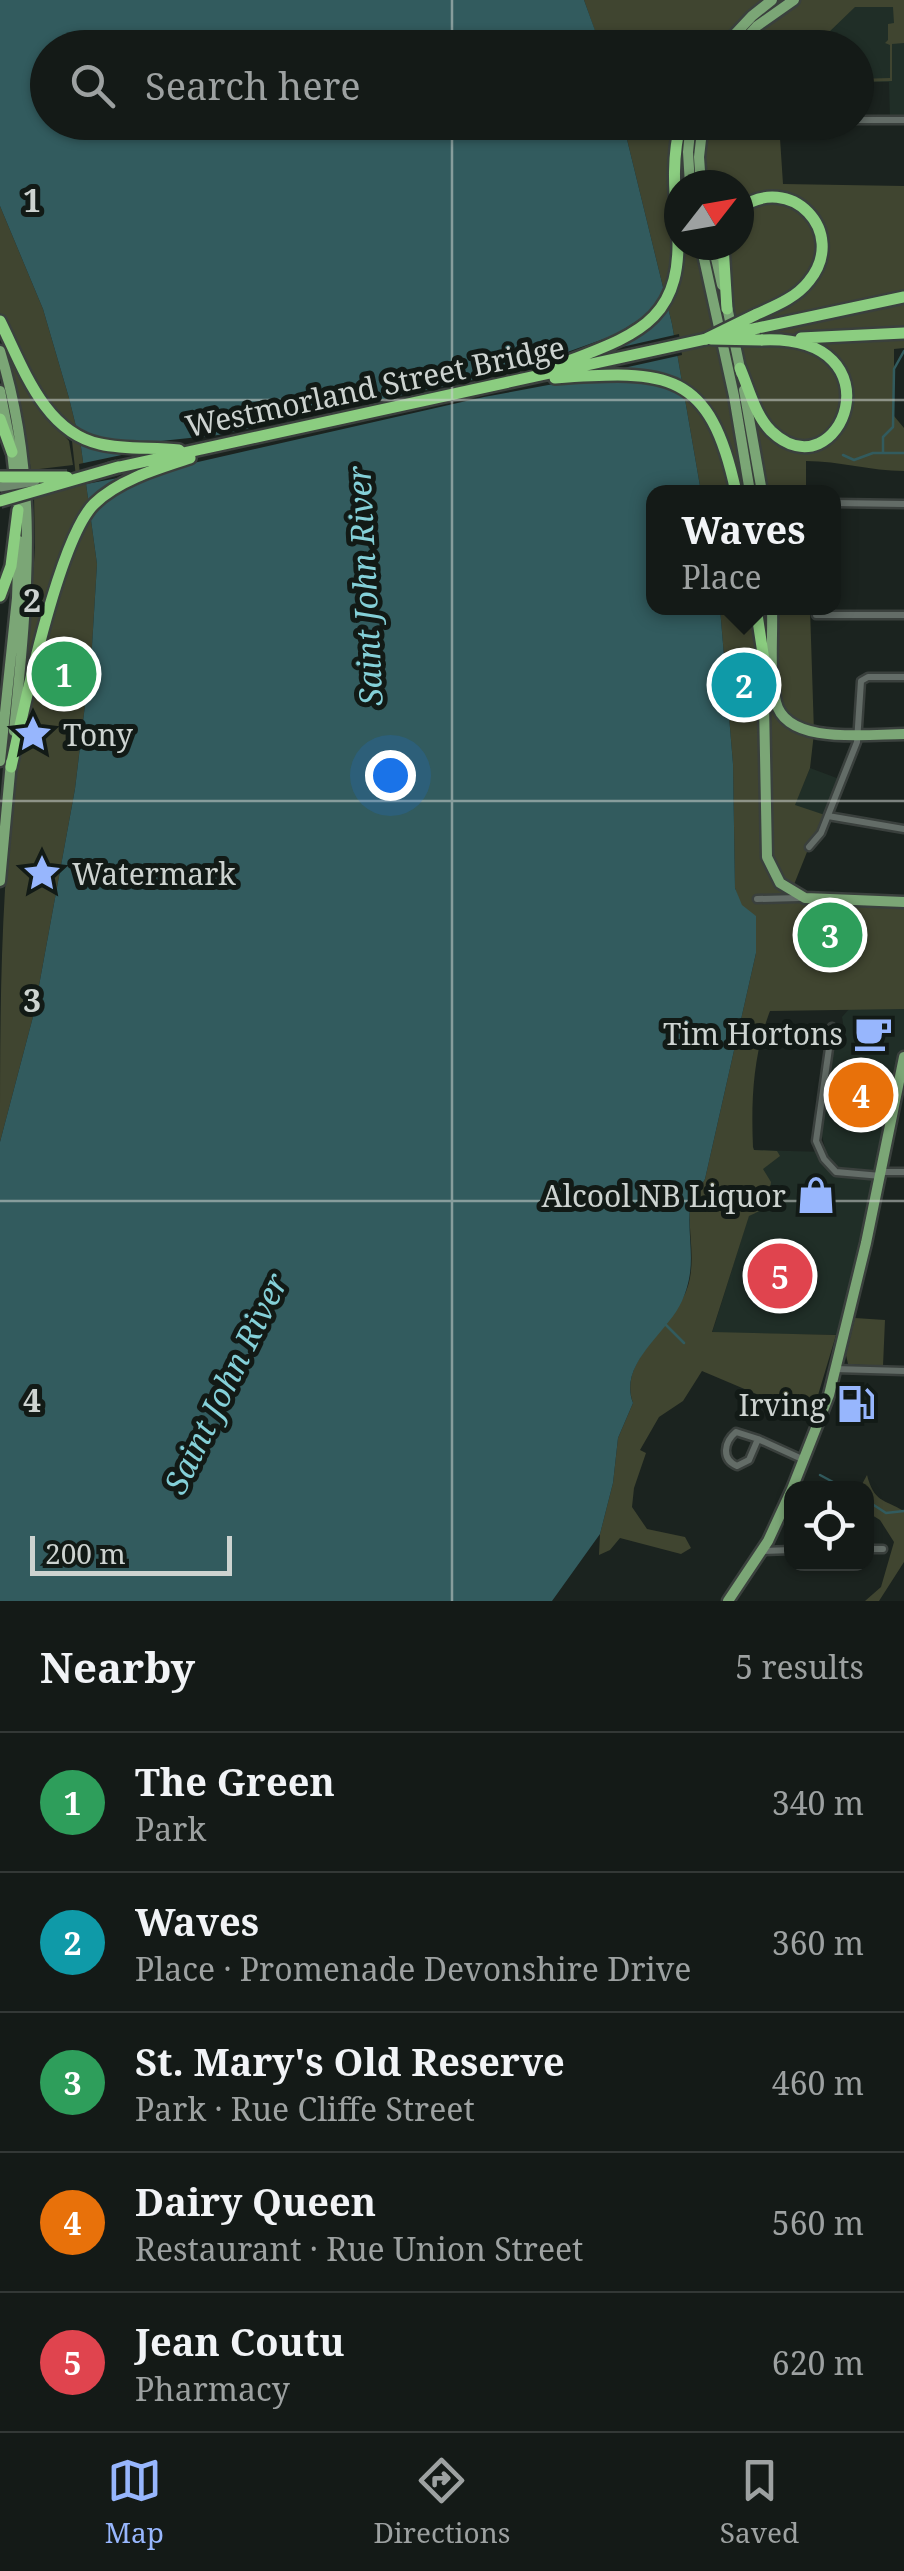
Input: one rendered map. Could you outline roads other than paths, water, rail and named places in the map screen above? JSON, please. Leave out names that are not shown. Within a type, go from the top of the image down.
[{"type":"highway","points":[[516,381],[624,338],[652,320],[674,286],[679,253],[674,172],[679,140]]},
{"type":"highway","points":[[706,340],[758,328],[808,282],[820,261],[823,248],[815,220],[793,201],[765,197],[754,202]]},
{"type":"highway","points":[[724,260],[728,310]]},
{"type":"highway","points":[[706,340],[904,297]]},
{"type":"highway","points":[[0,321],[48,411],[82,438],[113,446],[193,451]]},
{"type":"highway","points":[[740,368],[757,410],[782,440],[805,446],[828,440],[846,425],[856,402],[850,372],[826,350],[782,340],[758,328]]},
{"type":"highway","points":[[782,340],[904,333]]},
{"type":"highway","name":"Westmorland Street Bridge","points":[[67,477],[706,340]]},
{"type":"highway","points":[[516,381],[647,375],[670,382],[696,398],[717,426],[734,485]]},
{"type":"highway","points":[[0,419],[12,452]]},
{"type":"highway","points":[[5,764],[77,528],[93,504],[115,489],[212,447]]},
{"type":"highway","points":[[0,501],[118,468]]},
{"type":"highway","points":[[0,477],[67,477]]},
{"type":"highway","points":[[0,596],[11,566],[18,510]]},
{"type":"highway","points":[[759,615],[764,660]]},
{"type":"main road","points":[[739,30],[772,0]]},
{"type":"main road","points":[[753,30],[794,0]]},
{"type":"main road","points":[[689,140],[689,170]]},
{"type":"main road","points":[[699,170],[700,140]]},
{"type":"main road","points":[[704,260],[749,485]]},
{"type":"main road","points":[[716,260],[761,485]]},
{"type":"main road","points":[[0,351],[21,436],[30,558],[5,764]]},
{"type":"main road","points":[[0,391],[18,510],[0,881]]},
{"type":"main road","name":"Westmorland Street Bridge","points":[[0,487],[67,477]]},
{"type":"main road","points":[[772,615],[776,700],[780,712],[793,726],[857,734],[904,734]]},
{"type":"main road","points":[[764,660],[768,857],[780,883],[806,898],[904,904]]},
{"type":"main road","points":[[795,1481],[828,1395],[881,1174],[904,1057]]},
{"type":"main road","points":[[728,1601],[762,1551],[784,1506]]},
{"type":"street","points":[[874,120],[904,120]]},
{"type":"street","points":[[841,504],[904,504]]},
{"type":"street","points":[[816,615],[904,615]]},
{"type":"street","points":[[809,847],[821,833],[857,734],[862,679],[904,677]]},
{"type":"street","points":[[828,816],[904,828]]},
{"type":"street","points":[[758,899],[806,898]]},
{"type":"street","points":[[832,1027],[816,1141],[824,1159],[836,1172],[904,1172]]},
{"type":"street","points":[[834,1369],[904,1371]]},
{"type":"street","points":[[758,1439],[745,1464],[738,1466],[729,1461],[726,1450],[733,1435],[739,1432],[758,1439],[803,1460]]},
{"type":"street","points":[[874,1549],[882,1549]]},
{"type":"street","points":[[762,1551],[784,1550]]},
{"type":"water","name":"Saint John River","points":[[0,0],[584,0],[595,30],[30,30],[30,140],[627,140],[672,324],[700,485],[646,485],[646,615],[721,615],[733,764],[735,888],[742,905],[756,916],[756,953],[705,1179],[691,1203],[687,1288],[675,1313],[646,1349],[632,1375],[633,1403],[618,1438],[613,1483],[600,1534],[552,1601],[0,1601],[0,1142],[34,1013],[75,789],[92,646],[97,564],[81,447],[69,398],[43,309],[0,206]]},
{"type":"waterway","points":[[883,452],[883,437],[893,427],[894,369],[904,351]]},
{"type":"waterway","points":[[843,455],[854,460],[873,453],[904,453]]},
{"type":"waterway","points":[[666,1325],[684,1343]]},
{"type":"waterway","points":[[820,1475],[831,1481]]},
{"type":"waterway","points":[[874,1505],[886,1513],[904,1511]]},
{"type":"place","name":"The Green","points":[[64,674]]},
{"type":"place","name":"Waves","points":[[744,685]]},
{"type":"place","name":"Tony","points":[[33,734]]},
{"type":"place","name":"Watermark","points":[[42,873]]},
{"type":"place","name":"St. Mary's Old Reserve","points":[[830,935]]},
{"type":"place","name":"Tim Hortons","points":[[873,1033]]},
{"type":"place","name":"Dairy Queen","points":[[861,1095]]},
{"type":"place","name":"Alcool NB Liquor","points":[[816,1195]]},
{"type":"place","name":"Jean Coutu","points":[[780,1276]]},
{"type":"place","name":"Irving","points":[[856,1404]]}]
